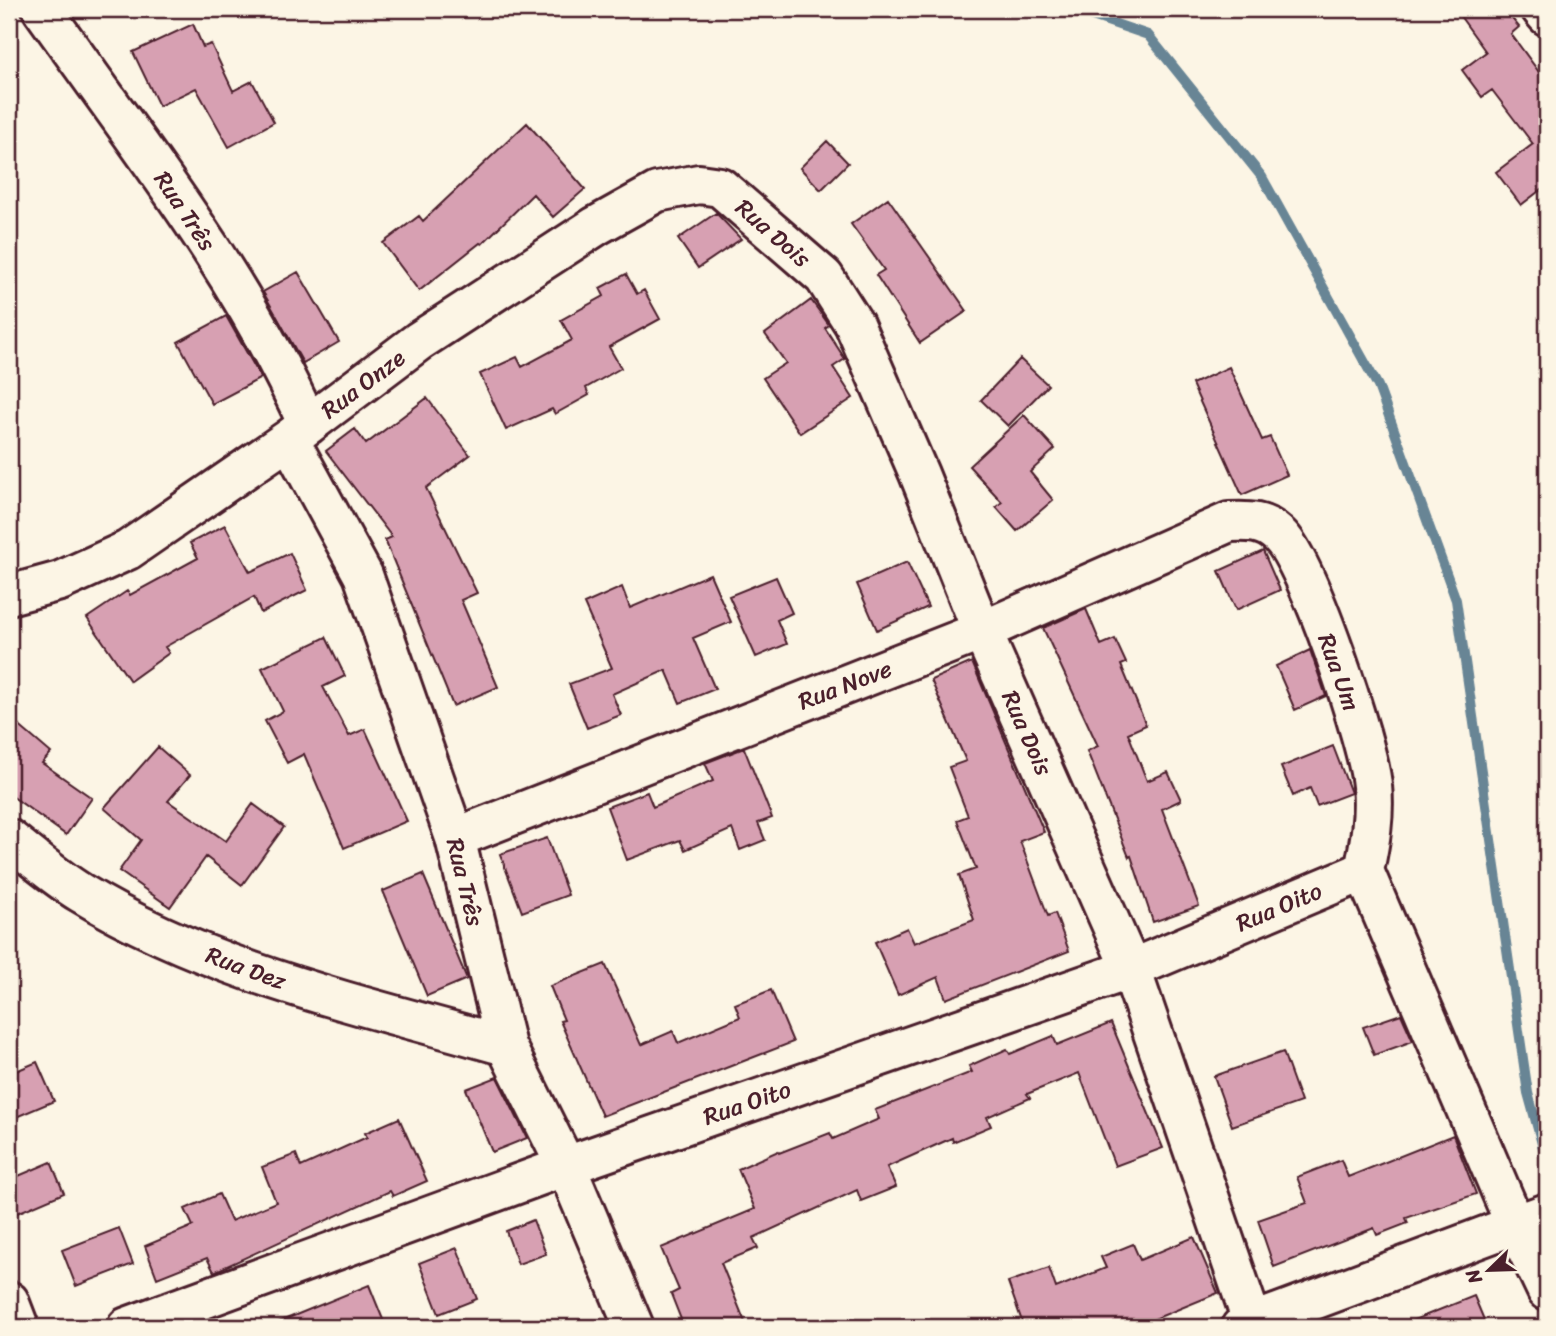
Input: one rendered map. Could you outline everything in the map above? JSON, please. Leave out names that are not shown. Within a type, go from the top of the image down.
[{"type":"street","name":"Rua Três","points":[[41,9],[223,267],[284,372],[299,432],[363,575],[456,838],[506,1046],[566,1166],[634,1327]]},
{"type":"street","points":[[1541,9],[1547,16]]},
{"type":"street","name":"Rua Onze","points":[[9,595],[60,581],[128,550],[299,432],[419,341],[596,226],[657,192],[699,184],[720,187]]},
{"type":"street","name":"Rua Dois","points":[[720,187],[824,277],[854,324],[919,474],[982,631],[1130,969],[1249,1326]]},
{"type":"street","name":"Rua Um","points":[[1229,522],[1251,521],[1265,525],[1281,537],[1302,566],[1358,725],[1372,783],[1373,824],[1364,871]]},
{"type":"street","name":"Rua Nove","points":[[456,838],[982,631],[1229,522]]},
{"type":"street","name":"Rua Dez","points":[[9,839],[80,893],[183,946],[298,988],[506,1046]]},
{"type":"street","points":[[1364,871],[1531,1218],[1547,1291]]},
{"type":"street","name":"Rua Oito","points":[[127,1327],[566,1166],[1130,969],[1364,871]]},
{"type":"street","points":[[1249,1326],[1531,1218]]},
{"type":"street","points":[[9,1301],[19,1327]]},
{"type":"building","points":[[1455,9],[1504,9],[1519,27],[1511,34],[1547,83],[1547,185],[1521,205],[1496,172],[1533,144],[1492,90],[1482,97],[1462,70],[1486,52]]},
{"type":"building","points":[[193,24],[203,47],[211,44],[233,91],[252,81],[274,122],[229,147],[196,88],[159,106],[133,52]]},
{"type":"building","points":[[527,123],[585,189],[553,217],[533,194],[482,244],[419,291],[383,243],[419,216],[423,221]]},
{"type":"building","points":[[827,141],[848,163],[821,190],[800,168]]},
{"type":"building","points":[[888,198],[967,311],[920,343],[876,275],[884,270],[851,224]]},
{"type":"building","points":[[716,213],[741,239],[698,268],[678,239]]},
{"type":"building","points":[[298,272],[339,342],[303,363],[263,292]]},
{"type":"building","points":[[626,274],[637,294],[644,290],[660,319],[609,347],[621,368],[586,388],[589,395],[555,414],[552,409],[506,430],[480,374],[517,357],[522,367],[572,340],[561,320],[604,296],[600,288]]},
{"type":"building","points":[[811,300],[829,325],[825,328],[845,359],[833,367],[853,398],[800,433],[763,378],[786,363],[765,334]]},
{"type":"building","points":[[226,316],[261,378],[212,404],[178,342]]},
{"type":"building","points":[[1020,359],[1048,385],[1008,426],[981,400]]},
{"type":"building","points":[[1229,367],[1262,440],[1270,437],[1287,475],[1242,495],[1192,384]]},
{"type":"building","points":[[427,398],[470,455],[426,488],[477,593],[461,600],[498,687],[453,706],[385,540],[392,537],[326,451],[355,429],[366,444]]},
{"type":"building","points":[[1024,415],[1055,449],[1030,472],[1053,500],[1017,531],[996,507],[1002,502],[969,466]]},
{"type":"building","points":[[225,525],[250,572],[290,553],[307,590],[261,613],[254,597],[165,647],[169,653],[130,681],[87,618],[127,591],[130,595],[198,558],[190,543]]},
{"type":"building","points":[[1263,551],[1280,590],[1236,610],[1219,571]]},
{"type":"building","points":[[907,562],[928,607],[877,630],[857,584]]},
{"type":"building","points":[[710,574],[731,622],[693,638],[715,689],[680,703],[666,670],[612,694],[621,715],[587,728],[569,684],[612,668],[584,604],[622,587],[630,608]]},
{"type":"building","points":[[776,577],[792,613],[777,620],[787,644],[756,657],[729,596]]},
{"type":"building","points":[[1086,609],[1101,645],[1115,639],[1126,663],[1121,665],[1146,725],[1128,733],[1147,781],[1168,772],[1181,800],[1162,809],[1199,906],[1153,922],[1131,856],[1129,857],[1087,751],[1098,746],[1043,628]]},
{"type":"building","points":[[326,637],[345,676],[323,687],[349,736],[365,729],[407,821],[344,848],[304,754],[287,763],[265,721],[283,711],[262,668]]},
{"type":"building","points":[[1310,650],[1326,696],[1295,710],[1276,666]]},
{"type":"building","points":[[972,662],[1044,832],[1020,841],[1048,916],[1055,913],[1069,951],[946,999],[938,977],[898,995],[875,942],[907,928],[914,943],[974,920],[959,875],[976,869],[957,820],[968,816],[949,767],[966,761],[931,680]]},
{"type":"building","points":[[9,717],[51,753],[42,763],[92,798],[66,835],[9,794]]},
{"type":"building","points":[[1333,746],[1351,793],[1317,806],[1310,788],[1293,796],[1281,767]]},
{"type":"building","points":[[158,747],[190,775],[168,801],[226,841],[253,804],[284,827],[242,885],[206,857],[170,907],[119,871],[141,840],[104,808]]},
{"type":"building","points":[[744,748],[772,818],[758,823],[765,840],[740,850],[732,829],[685,850],[680,840],[627,860],[607,807],[647,792],[653,807],[713,781],[705,763]]},
{"type":"building","points":[[547,838],[568,895],[522,912],[500,854]]},
{"type":"building","points":[[423,874],[467,979],[427,996],[383,891]]},
{"type":"building","points":[[605,964],[641,1045],[673,1031],[678,1043],[740,1017],[735,1004],[771,990],[793,1042],[602,1116],[560,1021],[564,1020],[550,986]]},
{"type":"building","points":[[1401,1014],[1413,1041],[1374,1055],[1363,1027]]},
{"type":"building","points":[[1111,1023],[1163,1148],[1115,1166],[1079,1073],[1027,1094],[1030,1098],[987,1117],[991,1126],[953,1142],[952,1138],[887,1167],[896,1187],[861,1201],[857,1190],[753,1238],[758,1248],[721,1263],[747,1327],[684,1327],[671,1294],[679,1290],[661,1248],[755,1209],[738,1169],[778,1151],[779,1153],[830,1133],[833,1139],[879,1119],[875,1110],[972,1072],[969,1066],[1007,1049],[1010,1054],[1053,1036],[1057,1045]]},
{"type":"building","points":[[1283,1052],[1301,1102],[1232,1126],[1214,1076]]},
{"type":"building","points":[[37,1062],[54,1101],[9,1120],[9,1074]]},
{"type":"building","points":[[497,1077],[527,1138],[492,1152],[466,1089]]},
{"type":"building","points":[[399,1118],[427,1181],[393,1196],[390,1191],[214,1272],[207,1258],[157,1278],[145,1246],[193,1226],[185,1209],[219,1194],[231,1221],[276,1202],[262,1167],[296,1154],[301,1167],[367,1137],[365,1133]]},
{"type":"building","points":[[1453,1135],[1476,1194],[1406,1218],[1408,1223],[1377,1235],[1374,1228],[1274,1267],[1258,1220],[1307,1203],[1297,1177],[1341,1160],[1348,1177]]},
{"type":"building","points":[[51,1162],[64,1193],[15,1214],[9,1199],[9,1180]]},
{"type":"building","points":[[533,1220],[546,1254],[518,1264],[506,1231]]},
{"type":"building","points":[[119,1228],[133,1264],[76,1286],[62,1250]]},
{"type":"building","points":[[1194,1237],[1218,1293],[1135,1327],[1024,1327],[1008,1282],[1049,1268],[1056,1288],[1106,1268],[1101,1257],[1133,1244],[1140,1260]]},
{"type":"building","points":[[457,1248],[477,1299],[439,1314],[419,1263]]},
{"type":"building","points":[[369,1285],[386,1327],[269,1327],[269,1326]]},
{"type":"building","points":[[1474,1296],[1487,1327],[1399,1327],[1399,1326]]},
{"type":"waterway","points":[[1072,9],[1148,35],[1262,177],[1378,386],[1456,600],[1528,1093],[1547,1162]]}]
